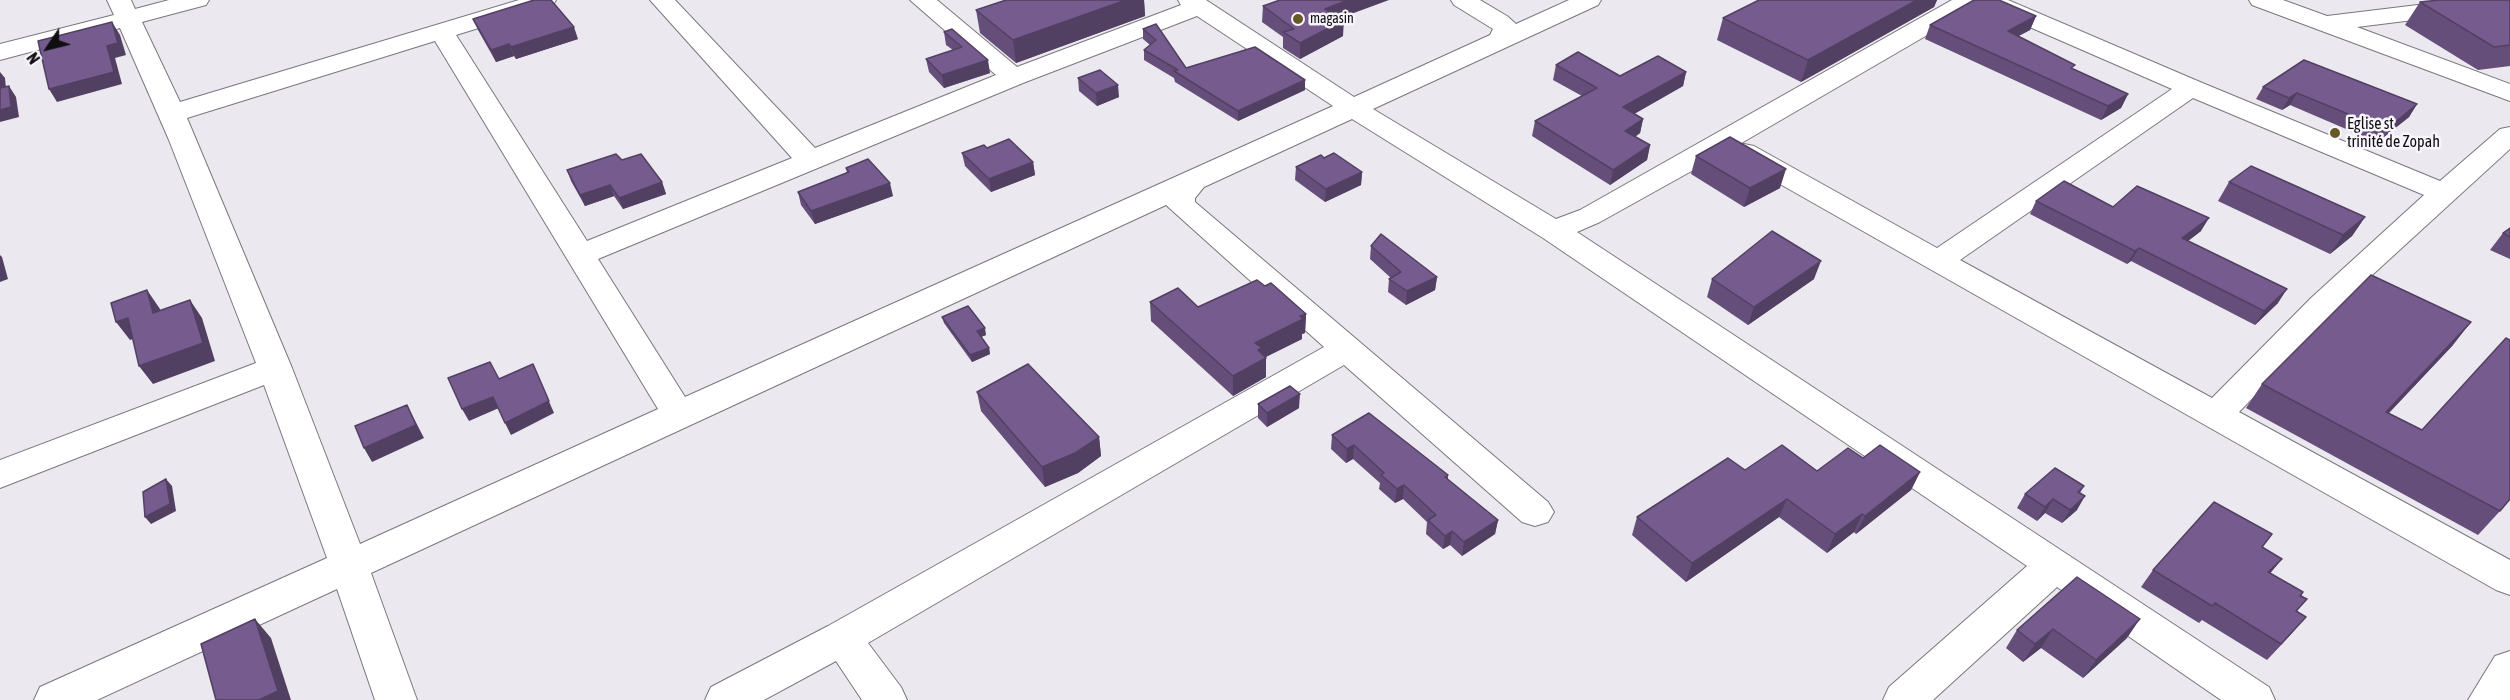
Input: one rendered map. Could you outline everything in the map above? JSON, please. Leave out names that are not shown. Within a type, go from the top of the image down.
[{"type":"street","points":[[0,52],[123,10],[197,0]]},
{"type":"street","points":[[170,114],[544,0]]},
{"type":"street","points":[[662,0],[809,159]]},
{"type":"street","points":[[922,0],[1014,76]]},
{"type":"street","points":[[1463,0],[1506,28],[1501,40]]},
{"type":"street","points":[[55,700],[1589,0]]},
{"type":"street","points":[[1554,231],[1590,216],[1970,0]]},
{"type":"street","points":[[1988,0],[2191,88],[2442,192]]},
{"type":"street","points":[[2261,0],[2510,93]]},
{"type":"street","points":[[2324,24],[2510,1]]},
{"type":"street","points":[[582,254],[809,159],[1195,3],[1353,108],[1554,231],[2253,700]]},
{"type":"street","points":[[123,10],[148,59],[275,368],[350,566],[396,700]]},
{"type":"street","points":[[441,31],[582,254],[679,415]]},
{"type":"street","points":[[1938,261],[2191,88]]},
{"type":"street","points":[[2216,414],[2268,358],[2442,192],[2510,135]]},
{"type":"street","points":[[1725,141],[1833,204],[2216,414],[2510,579]]},
{"type":"street","points":[[1196,179],[1180,196],[1180,205],[1535,512]]},
{"type":"street","points":[[726,700],[842,638],[1347,349]]},
{"type":"street","points":[[0,474],[275,368]]},
{"type":"street","points":[[1904,700],[2055,565]]},
{"type":"street","points":[[842,638],[886,700]]},
{"type":"street","points":[[2489,700],[2510,668]]},
{"type":"building","points":[[534,0],[551,0],[574,27],[511,47],[509,44],[491,50],[473,19]]},
{"type":"building","points":[[1006,0],[1126,0],[1013,40],[976,10]]},
{"type":"building","points":[[1280,0],[1348,0],[1325,9],[1344,20],[1300,43],[1283,32],[1294,29],[1263,6]]},
{"type":"building","points":[[1759,0],[1917,0],[1808,60],[1723,18]]},
{"type":"building","points":[[1974,0],[1999,0],[2036,16],[2008,31],[2075,65],[2071,68],[2128,94],[2108,106],[1930,25]]},
{"type":"building","points":[[2510,0],[2510,45],[2494,47],[2420,2]]},
{"type":"building","points":[[112,22],[118,43],[107,46],[114,72],[49,89],[38,41]]},
{"type":"building","points":[[1156,24],[1186,68],[1255,47],[1305,80],[1238,111],[1144,50],[1156,40],[1143,29]]},
{"type":"building","points":[[952,29],[988,60],[942,75],[926,59],[962,47],[944,32]]},
{"type":"building","points":[[1578,52],[1620,76],[1658,56],[1686,72],[1623,107],[1643,119],[1625,131],[1650,145],[1613,170],[1535,121],[1597,88],[1556,65]]},
{"type":"building","points":[[2304,60],[2417,104],[2392,125],[2388,123],[2382,128],[2297,93],[2289,98],[2263,87]]},
{"type":"building","points":[[1100,70],[1118,85],[1096,93],[1078,78]]},
{"type":"building","points":[[9,86],[11,107],[0,110],[0,88]]},
{"type":"building","points":[[1730,137],[1786,169],[1750,188],[1696,156]]},
{"type":"building","points":[[1009,139],[1033,162],[989,179],[962,153],[984,145],[987,148]]},
{"type":"building","points":[[1334,153],[1362,172],[1326,189],[1296,167],[1321,155],[1324,158]]},
{"type":"building","points":[[616,154],[622,160],[641,154],[662,182],[619,198],[610,185],[580,195],[567,170]]},
{"type":"building","points":[[868,159],[890,183],[811,211],[798,192],[849,172],[846,168]]},
{"type":"building","points":[[2251,166],[2365,217],[2343,235],[2229,182]]},
{"type":"building","points":[[2064,181],[2113,207],[2137,186],[2209,218],[2182,238],[2287,289],[2264,311],[2139,248],[2135,251],[2036,201]]},
{"type":"building","points":[[2510,228],[2510,237],[2503,233]]},
{"type":"building","points":[[1772,231],[1821,261],[1754,307],[1712,279]]},
{"type":"building","points":[[1381,234],[1437,277],[1407,291],[1389,279],[1401,272],[1371,246]]},
{"type":"building","points":[[2371,275],[2471,322],[2386,412],[2422,430],[2506,338],[2510,340],[2510,499],[2500,511],[2262,384]]},
{"type":"building","points":[[1257,280],[1265,286],[1271,283],[1306,314],[1300,316],[1303,319],[1255,343],[1262,348],[1258,350],[1266,358],[1233,376],[1150,302],[1178,288],[1198,307]]},
{"type":"building","points":[[147,290],[153,313],[190,300],[203,343],[139,366],[128,318],[116,322],[111,303]]},
{"type":"building","points":[[968,306],[985,328],[977,331],[989,348],[970,355],[942,317]]},
{"type":"building","points":[[490,362],[499,379],[533,364],[549,401],[505,423],[493,397],[462,409],[448,378]]},
{"type":"building","points":[[1028,364],[1099,437],[1075,453],[1042,467],[977,392]]},
{"type":"building","points":[[1290,386],[1300,394],[1267,413],[1258,404]]},
{"type":"building","points":[[407,405],[416,425],[364,448],[355,426]]},
{"type":"building","points":[[1369,413],[1448,475],[1445,477],[1498,520],[1464,542],[1452,531],[1445,536],[1428,520],[1436,515],[1404,485],[1397,489],[1381,475],[1384,473],[1354,445],[1347,449],[1332,435]]},
{"type":"building","points":[[1782,445],[1817,471],[1848,448],[1863,458],[1880,445],[1920,472],[1865,516],[1862,514],[1835,534],[1787,499],[1692,563],[1637,517],[1728,458],[1745,470]]},
{"type":"building","points":[[2055,468],[2084,486],[2078,492],[2085,496],[2070,510],[2053,499],[2045,507],[2025,494]]},
{"type":"building","points":[[166,479],[170,504],[145,517],[143,492]]},
{"type":"building","points":[[2214,502],[2272,534],[2262,547],[2282,559],[2268,572],[2303,592],[2300,596],[2307,599],[2296,611],[2306,617],[2281,644],[2215,603],[2212,606],[2153,570]]},
{"type":"building","points":[[2077,577],[2140,619],[2096,660],[2053,629],[2035,644],[2017,630]]},
{"type":"building","points":[[255,619],[278,691],[259,700],[216,700],[201,644]]},
{"type":"place","name":"magasin","points":[[1298,19]]},
{"type":"place","name":"Eglise st trinité de Zopah","points":[[2335,133]]}]
